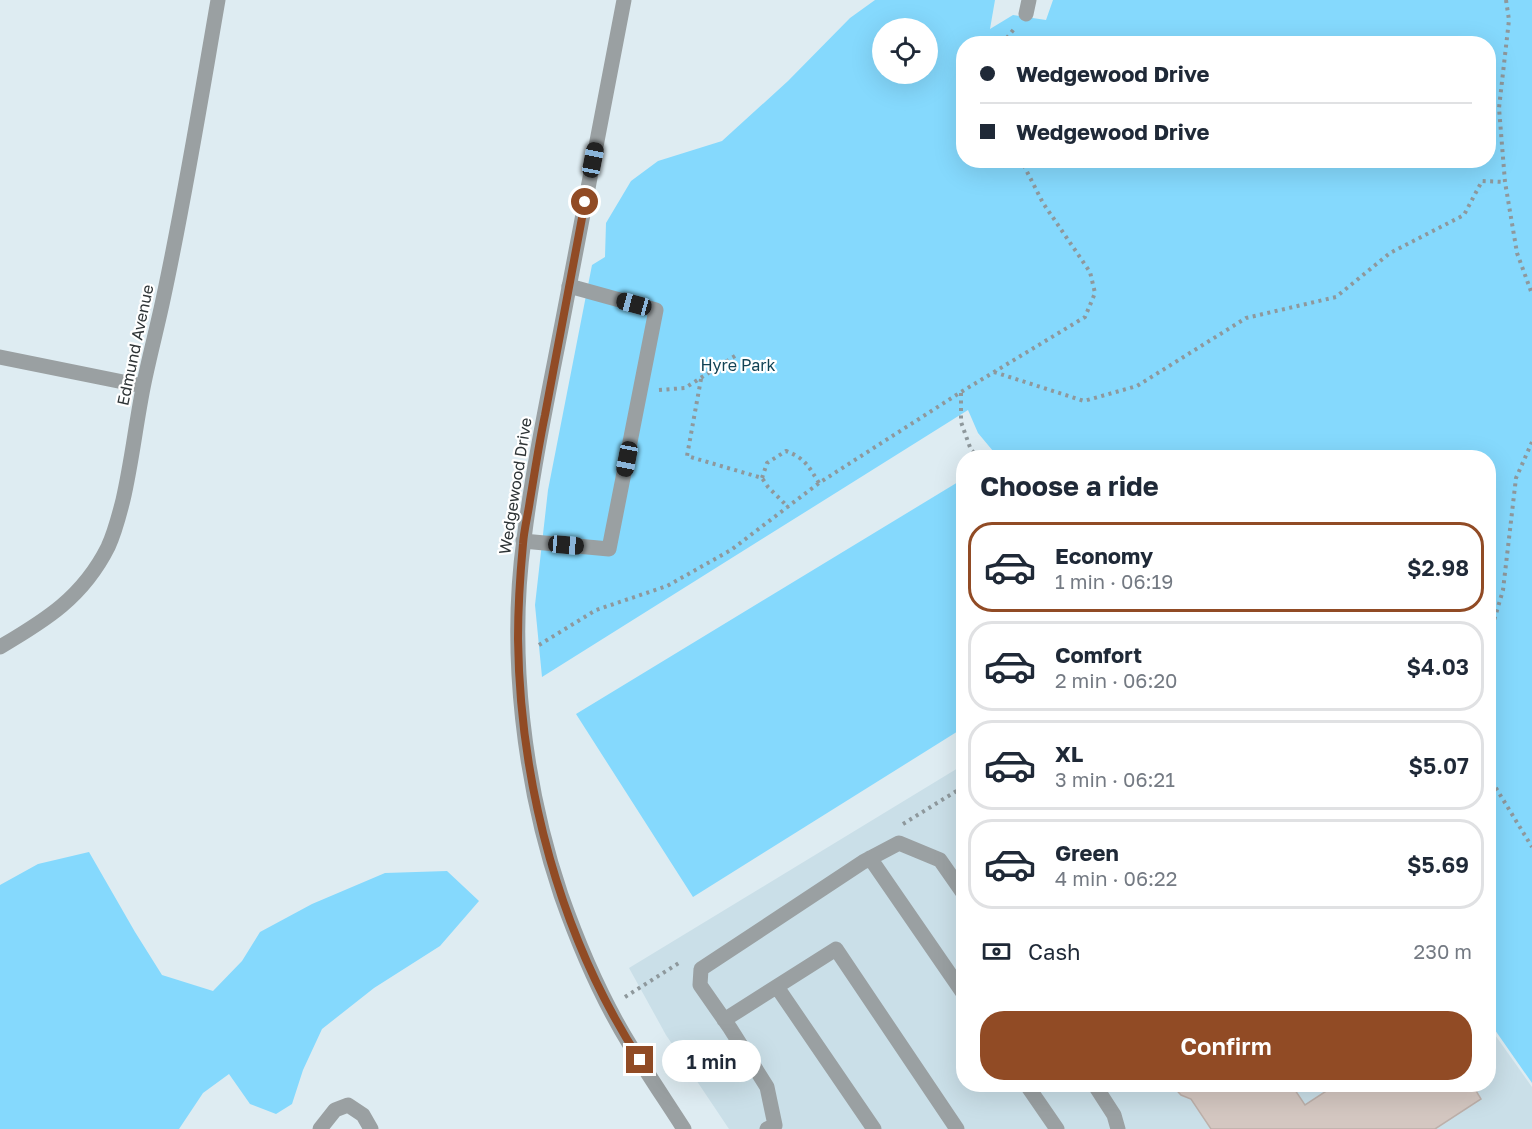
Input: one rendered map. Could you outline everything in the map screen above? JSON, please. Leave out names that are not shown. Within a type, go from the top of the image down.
[{"type":"street","name":"Edmund Avenue","points":[[0,647],[69,601],[83,586],[107,548],[117,525],[130,469],[143,386],[169,271],[218,0]]},
{"type":"street","name":"Wedgewood Drive","points":[[624,0],[539,444],[523,541],[519,591],[519,657],[527,751],[534,794],[561,895],[583,952],[609,1007],[628,1043],[684,1129]]},
{"type":"street","points":[[523,541],[609,549],[656,310],[569,286]]},
{"type":"street","points":[[0,357],[143,386]]},
{"type":"street","points":[[767,1129],[775,1125],[767,1087],[700,985],[700,969],[870,858],[899,843],[940,860],[956,883]]},
{"type":"street","points":[[870,858],[956,983]]},
{"type":"street","points":[[724,1020],[836,949],[957,1129]]},
{"type":"street","points":[[777,987],[874,1129]]},
{"type":"street","points":[[1032,1092],[1057,1129]]},
{"type":"street","points":[[1099,1092],[1114,1115],[1118,1129]]},
{"type":"street","points":[[320,1129],[335,1110],[348,1105],[363,1115],[371,1129]]},
{"type":"path","points":[[1506,0],[1509,20],[1499,108],[1505,182],[1517,253],[1532,294]]},
{"type":"path","points":[[519,657],[596,610],[667,586],[731,550],[819,483],[961,392],[1085,317],[1095,293],[1090,272],[1043,203],[1025,168]]},
{"type":"path","points":[[994,372],[1083,401],[1137,386],[1246,318],[1336,297],[1390,253],[1464,215],[1482,181],[1505,182]]},
{"type":"path","points":[[640,391],[685,388],[738,354]]},
{"type":"path","points":[[701,379],[687,456],[762,477],[768,488],[788,507]]},
{"type":"path","points":[[961,392],[961,422],[971,450]]},
{"type":"path","points":[[1496,614],[1503,590],[1516,478],[1532,442]]},
{"type":"path","points":[[762,477],[767,463],[786,451],[807,463],[819,483]]},
{"type":"path","points":[[1496,788],[1532,847]]},
{"type":"shaded area","points":[[956,769],[956,1092],[1496,1092],[1496,1036],[1532,1087],[1532,1129],[729,1129],[666,1035],[629,968]]},
{"type":"green space","name":"Hyre Park","points":[[875,0],[995,0],[990,29],[1013,15],[1046,20],[1053,0],[1532,0],[1532,1083],[1496,1031],[1496,450],[992,450],[978,433],[968,410],[542,677],[535,605],[548,490],[592,265],[605,257],[606,223],[631,181],[658,161],[722,141],[788,81],[850,18]]},
{"type":"green space","points":[[956,483],[956,732],[693,897],[576,714]]},
{"type":"green space","points":[[89,852],[162,975],[213,991],[242,961],[260,932],[312,904],[385,873],[447,871],[479,901],[440,946],[374,988],[322,1029],[303,1070],[292,1104],[276,1114],[250,1104],[229,1074],[203,1093],[179,1129],[0,1129],[0,885],[38,864]]},
{"type":"building","points":[[1178,1092],[1296,1092],[1305,1105],[1325,1092],[1477,1092],[1481,1099],[1435,1129],[1211,1129],[1191,1099]]},
{"type":"route","points":[[585,202],[523,541],[518,638],[520,685],[534,794],[561,895],[583,952],[609,1007],[640,1060]]}]
